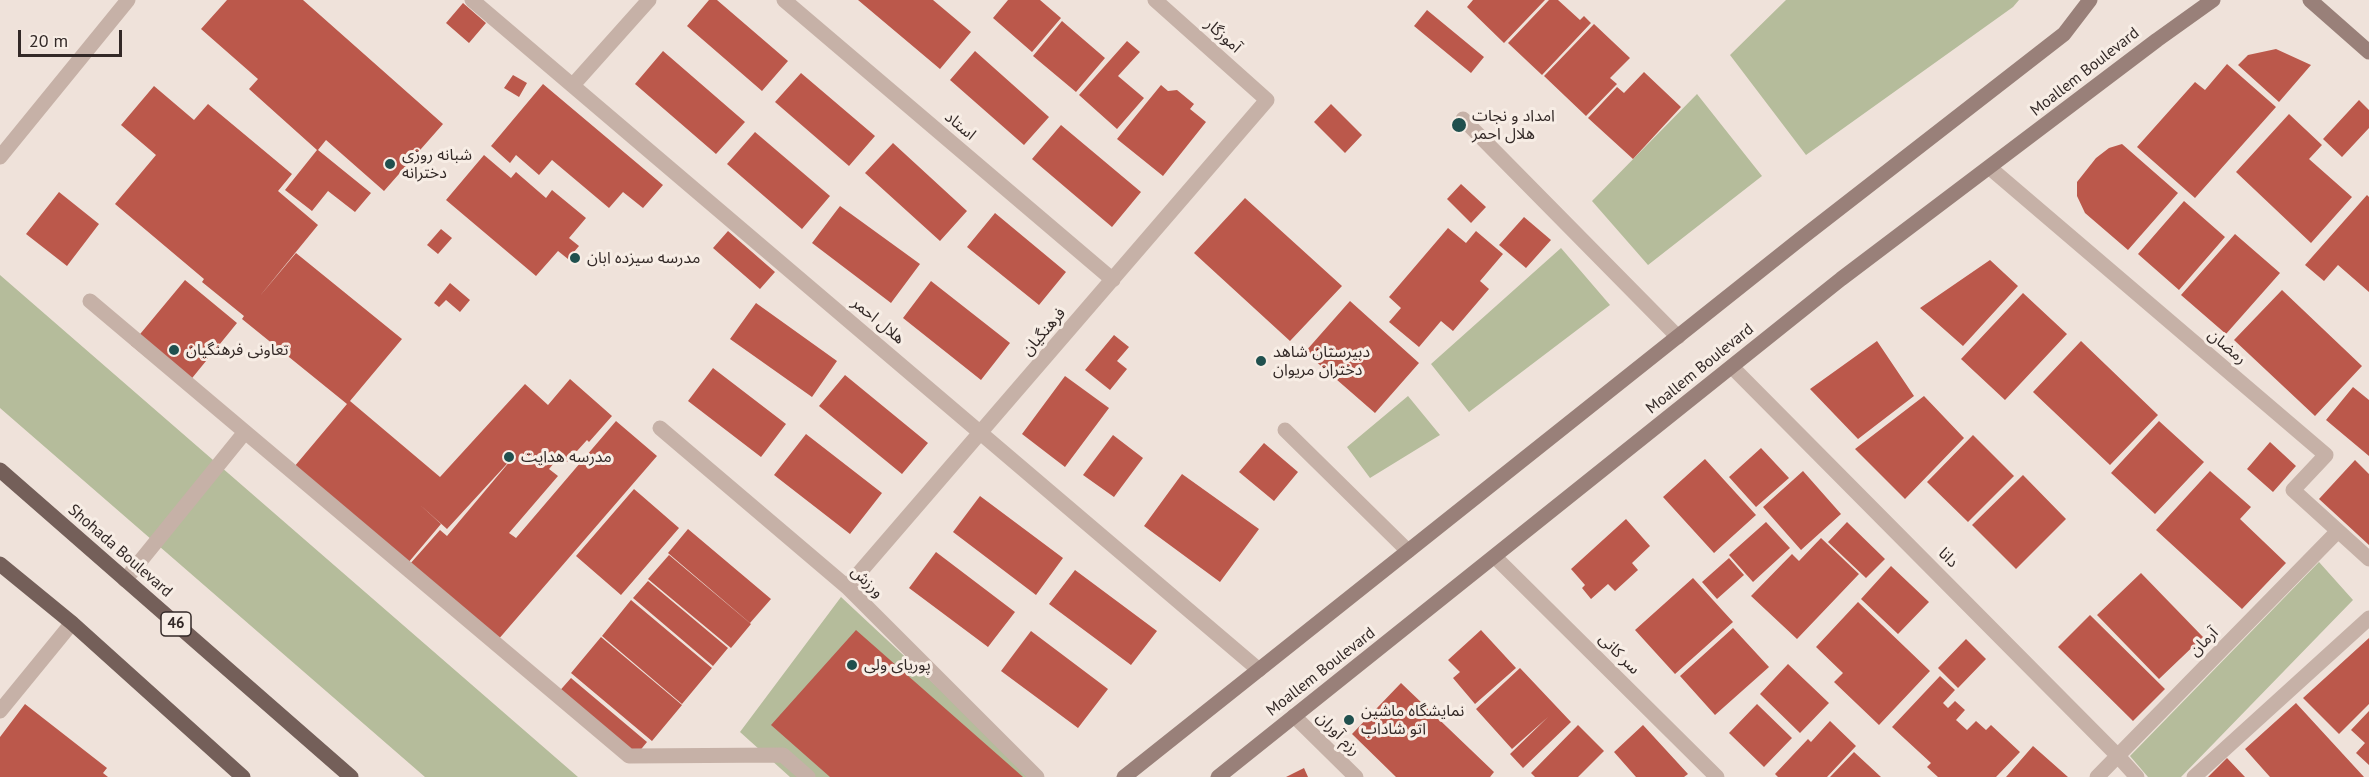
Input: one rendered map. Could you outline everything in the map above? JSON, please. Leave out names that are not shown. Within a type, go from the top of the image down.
[{"type":"main road","points":[[1124,777],[2064,33],[2090,0]]},
{"type":"main road","name":"Moallem Boulevard","points":[[1218,777],[1841,279],[2213,0]]},
{"type":"main road","points":[[2310,0],[2369,52]]},
{"type":"main road","name":"Shohada Boulevard","points":[[0,470],[351,777]]},
{"type":"main road","points":[[0,564],[72,623],[243,777]]},
{"type":"street","points":[[0,157],[128,0]]},
{"type":"street","name":"هلال احمر","points":[[472,0],[1259,670]]},
{"type":"street","points":[[573,85],[649,0]]},
{"type":"street","name":"استاد","points":[[784,0],[1113,279]]},
{"type":"street","name":"آموزگار","points":[[1155,0],[1267,100]]},
{"type":"street","name":"فرهنگیان","points":[[847,586],[982,433],[1267,100]]},
{"type":"street","points":[[1463,119],[1678,337]]},
{"type":"street","name":"رمضان","points":[[1990,168],[2326,455],[2293,490],[2369,560]]},
{"type":"street","points":[[90,302],[629,756],[783,755],[807,777]]},
{"type":"street","name":"دانا","points":[[1732,367],[2137,777]]},
{"type":"street","name":"ورزش","points":[[660,428],[847,586],[1037,777]]},
{"type":"street","points":[[1285,430],[1408,551]]},
{"type":"street","points":[[125,580],[245,432]]},
{"type":"street","name":"آرمان","points":[[2097,777],[2337,532]]},
{"type":"street","name":"سر کانی","points":[[1496,557],[1717,777]]},
{"type":"street","points":[[2194,777],[2369,618]]},
{"type":"street","points":[[0,711],[72,623]]},
{"type":"street","name":"رزم آوران","points":[[1294,716],[1356,777]]},
{"type":"green space","points":[[1786,0],[2019,0],[2013,7],[1806,155],[1730,55]]},
{"type":"green space","points":[[1697,94],[1762,176],[1648,265],[1592,201]]},
{"type":"green space","points":[[1561,248],[1610,305],[1469,412],[1431,364]]},
{"type":"green space","points":[[0,275],[578,777],[425,777],[0,408]]},
{"type":"green space","points":[[1408,396],[1440,435],[1370,478],[1347,447]]},
{"type":"green space","points":[[2319,562],[2353,600],[2181,777],[2148,777],[2130,756]]},
{"type":"green space","name":"پوریای ولی","points":[[841,597],[1034,777],[790,777],[740,732]]},
{"type":"building","points":[[227,0],[303,0],[443,124],[384,191],[326,140],[318,150],[371,193],[355,212],[328,191],[312,211],[285,190],[317,150],[249,89],[258,79],[201,29]]},
{"type":"building","points":[[709,0],[717,0],[788,61],[762,91],[687,26]]},
{"type":"building","points":[[858,0],[933,0],[971,32],[940,69]]},
{"type":"building","points":[[1008,0],[1040,0],[1061,18],[1032,52],[993,18]]},
{"type":"building","points":[[1473,0],[1545,0],[1504,43],[1467,7]]},
{"type":"building","points":[[1549,0],[1558,0],[1580,20],[1584,16],[1591,23],[1542,75],[1508,43]]},
{"type":"building","points":[[463,3],[486,23],[469,43],[446,23]]},
{"type":"building","points":[[1427,10],[1484,57],[1471,73],[1414,26]]},
{"type":"building","points":[[1062,21],[1105,58],[1076,92],[1033,56]]},
{"type":"building","points":[[1594,24],[1630,58],[1610,78],[1617,84],[1586,116],[1544,76]]},
{"type":"building","points":[[1127,41],[1140,52],[1118,76],[1144,98],[1117,129],[1079,95]]},
{"type":"building","points":[[2276,49],[2311,65],[2279,102],[2238,65],[2248,55]]},
{"type":"building","points":[[663,51],[745,122],[716,154],[635,84]]},
{"type":"building","points":[[975,51],[1049,117],[1024,145],[950,80]]},
{"type":"building","points":[[2227,64],[2276,107],[2195,198],[2137,147],[2195,82],[2205,90]]},
{"type":"building","points":[[1644,72],[1681,107],[1633,159],[1588,118],[1617,87],[1624,93]]},
{"type":"building","points":[[801,73],[875,136],[849,166],[775,102]]},
{"type":"building","points":[[513,75],[527,83],[519,97],[504,88]]},
{"type":"building","points":[[543,84],[663,185],[643,208],[623,192],[609,208],[552,160],[539,175],[516,155],[510,163],[491,146]]},
{"type":"building","points":[[1161,85],[1168,91],[1177,90],[1194,104],[1190,109],[1206,122],[1163,176],[1117,139]]},
{"type":"building","points":[[154,86],[194,120],[208,104],[292,174],[278,191],[318,225],[259,297],[296,253],[402,339],[350,401],[440,477],[525,384],[548,405],[570,379],[612,416],[567,462],[560,456],[549,469],[558,476],[509,533],[516,538],[616,421],[657,456],[497,641],[409,565],[440,530],[447,536],[516,454],[447,529],[418,503],[441,524],[408,563],[294,467],[347,404],[242,319],[244,316],[202,282],[204,279],[115,204],[156,155],[121,125]]},
{"type":"building","points":[[2359,100],[2369,110],[2369,128],[2342,157],[2323,139]]},
{"type":"building","points":[[1331,104],[1362,135],[1345,153],[1314,122]]},
{"type":"building","points":[[2289,114],[2322,145],[2309,159],[2352,197],[2311,243],[2236,172]]},
{"type":"building","points":[[1061,125],[1141,192],[1112,227],[1032,159]]},
{"type":"building","points":[[755,132],[830,196],[802,229],[727,164]]},
{"type":"building","points":[[893,143],[967,211],[940,241],[865,173]]},
{"type":"building","points":[[2122,144],[2178,193],[2128,250],[2085,213],[2077,196],[2077,182],[2096,158],[2109,148]]},
{"type":"building","points":[[484,155],[511,178],[516,172],[546,198],[552,190],[586,218],[569,238],[579,246],[568,259],[558,251],[536,276],[446,200]]},
{"type":"building","points":[[1461,184],[1486,207],[1471,223],[1447,199]]},
{"type":"building","points":[[59,192],[99,224],[67,266],[26,234]]},
{"type":"building","points":[[2367,195],[2369,197],[2369,292],[2338,265],[2324,281],[2305,265]]},
{"type":"building","points":[[1245,198],[1342,286],[1290,341],[1194,253]]},
{"type":"building","points":[[2184,201],[2225,237],[2179,290],[2138,254]]},
{"type":"building","points":[[840,206],[920,264],[891,303],[812,243]]},
{"type":"building","points":[[995,213],[1066,272],[1039,305],[967,247]]},
{"type":"building","points":[[1524,217],[1551,240],[1526,268],[1499,245]]},
{"type":"building","points":[[1448,228],[1466,243],[1476,231],[1503,254],[1480,281],[1489,289],[1453,331],[1441,321],[1419,347],[1389,322],[1401,308],[1389,297]]},
{"type":"building","points":[[441,229],[452,238],[438,254],[427,245]]},
{"type":"building","points":[[728,231],[775,272],[760,289],[713,248]]},
{"type":"building","points":[[2235,234],[2280,273],[2226,334],[2181,295]]},
{"type":"building","points":[[1990,260],[2018,286],[1963,346],[1920,308]]},
{"type":"building","points":[[185,280],[237,323],[184,388],[131,345]]},
{"type":"building","points":[[931,281],[1010,343],[981,380],[903,318]]},
{"type":"building","points":[[450,283],[470,300],[460,312],[446,300],[439,307],[434,303]]},
{"type":"building","points":[[2282,290],[2362,366],[2315,416],[2234,340]]},
{"type":"building","points":[[2023,293],[2067,334],[2005,400],[1961,359]]},
{"type":"building","points":[[1350,301],[1419,363],[1375,413],[1305,352]]},
{"type":"building","points":[[756,303],[837,361],[812,397],[730,339]]},
{"type":"building","points":[[1114,335],[1129,347],[1117,361],[1127,369],[1110,390],[1085,370]]},
{"type":"building","points":[[1877,341],[1914,396],[1858,439],[1810,389]]},
{"type":"building","points":[[2081,341],[2158,415],[2110,465],[2033,392]]},
{"type":"building","points":[[713,368],[786,424],[761,457],[688,401]]},
{"type":"building","points":[[845,375],[928,443],[902,474],[819,406]]},
{"type":"building","points":[[1065,376],[1109,408],[1065,467],[1022,434]]},
{"type":"building","points":[[2353,387],[2369,400],[2369,456],[2326,420]]},
{"type":"building","points":[[1924,396],[1964,438],[1905,499],[1855,449]]},
{"type":"building","points":[[2159,421],[2204,462],[2155,514],[2111,473]]},
{"type":"building","points":[[806,434],[882,493],[850,534],[774,475]]},
{"type":"building","points":[[1113,435],[1143,458],[1114,497],[1083,475]]},
{"type":"building","points":[[1973,435],[2014,476],[1968,522],[1927,482]]},
{"type":"building","points":[[2270,442],[2296,466],[2273,492],[2247,469]]},
{"type":"building","points":[[1264,443],[1298,472],[1274,501],[1239,472]]},
{"type":"building","points":[[1761,448],[1789,478],[1756,507],[1729,477]]},
{"type":"building","points":[[1705,459],[1756,515],[1714,553],[1663,497]]},
{"type":"building","points":[[2355,460],[2369,474],[2369,545],[2319,499]]},
{"type":"building","points":[[1803,471],[1841,514],[1801,550],[1763,507]]},
{"type":"building","points":[[2210,471],[2251,507],[2240,519],[2286,563],[2242,609],[2156,530]]},
{"type":"building","points":[[1182,474],[1259,529],[1220,582],[1144,526]]},
{"type":"building","points":[[2023,475],[2066,519],[2016,569],[1972,525]]},
{"type":"building","points":[[634,489],[679,528],[621,595],[576,556]]},
{"type":"building","points":[[980,496],[1063,558],[1036,595],[953,532]]},
{"type":"building","points":[[1626,519],[1650,546],[1632,563],[1638,570],[1615,591],[1608,584],[1591,599],[1582,588],[1585,585],[1571,569]]},
{"type":"building","points":[[1766,522],[1790,548],[1753,582],[1729,555]]},
{"type":"building","points":[[1847,522],[1885,559],[1866,578],[1828,542]]},
{"type":"building","points":[[688,529],[771,599],[750,623],[668,553]]},
{"type":"building","points":[[1821,538],[1859,574],[1797,639],[1751,596],[1792,554],[1799,561]]},
{"type":"building","points":[[936,552],[1015,612],[988,647],[909,588]]},
{"type":"building","points":[[669,555],[751,624],[731,648],[648,579]]},
{"type":"building","points":[[1729,558],[1744,575],[1717,599],[1702,582]]},
{"type":"building","points":[[1891,566],[1929,602],[1898,634],[1861,599]]},
{"type":"building","points":[[1075,570],[1157,631],[1131,665],[1049,604]]},
{"type":"building","points":[[2141,573],[2203,637],[2159,679],[2097,615]]},
{"type":"building","points":[[1693,578],[1733,622],[1675,674],[1635,630]]},
{"type":"building","points":[[648,581],[728,648],[713,666],[633,598]]},
{"type":"building","points":[[631,600],[712,668],[682,704],[602,636]]},
{"type":"building","points":[[1858,602],[1930,671],[1879,725],[1834,682],[1843,673],[1816,647]]},
{"type":"building","points":[[2090,615],[2165,689],[2133,721],[2058,647]]},
{"type":"building","points":[[1733,628],[1769,667],[1715,715],[1680,676]]},
{"type":"building","name":"پوریای ولی","points":[[856,630],[1023,777],[830,777],[771,725]]},
{"type":"building","points":[[1481,630],[1516,668],[1475,704],[1453,678],[1460,672],[1448,660]]},
{"type":"building","points":[[1031,631],[1108,689],[1078,728],[1001,671]]},
{"type":"building","points":[[601,637],[682,705],[652,741],[571,673]]},
{"type":"building","points":[[2369,638],[2369,704],[2339,734],[2303,698]]},
{"type":"building","points":[[1966,639],[1986,659],[1958,688],[1938,668]]},
{"type":"building","points":[[1788,664],[1829,703],[1800,733],[1760,694]]},
{"type":"building","points":[[1520,668],[1571,722],[1523,768],[1510,754],[1548,717],[1512,749],[1476,709]]},
{"type":"building","points":[[1940,676],[1955,690],[1943,703],[1948,708],[1955,701],[1965,710],[1956,720],[1967,730],[1976,721],[1986,730],[1991,725],[2020,752],[1996,777],[1938,777],[1927,767],[1931,763],[1892,727]]},
{"type":"building","points":[[571,678],[647,742],[633,759],[556,695]]},
{"type":"building","points":[[1401,683],[1494,772],[1490,777],[1396,777],[1352,734]]},
{"type":"building","points":[[2296,703],[2364,777],[2270,777],[2245,749]]},
{"type":"building","points":[[25,704],[107,768],[103,773],[108,777],[0,777],[0,737]]},
{"type":"building","points":[[1757,704],[1792,738],[1764,767],[1729,733]]},
{"type":"building","points":[[2369,711],[2369,765],[2356,753],[2365,743],[2351,730]]},
{"type":"building","points":[[1830,721],[1856,746],[1827,777],[1778,777],[1775,774],[1808,739],[1811,742]]},
{"type":"building","points":[[1578,725],[1604,751],[1578,777],[1535,777],[1531,773]]},
{"type":"building","points":[[1643,725],[1688,774],[1684,777],[1636,777],[1614,752]]},
{"type":"building","points":[[2033,746],[2068,777],[2006,777]]},
{"type":"building","points":[[1854,752],[1881,777],[1830,777]]},
{"type":"building","points":[[2227,758],[2245,777],[2208,777]]},
{"type":"building","points":[[1304,768],[1308,777],[1286,777]]},
{"type":"place","name":"امداد و نجات هلال احمر","points":[[1459,125]]},
{"type":"place","name":"شبانه روزی دخترانه","points":[[390,164]]},
{"type":"place","name":"مدرسه سیزده ابان","points":[[575,258]]},
{"type":"place","name":"تعاونی فرهنگیان","points":[[174,350]]},
{"type":"place","name":"دبیرستان شاهد دختران مریوان","points":[[1261,361]]},
{"type":"place","name":"مدرسه هدایت","points":[[509,457]]},
{"type":"place","name":"پوریای ولی","points":[[852,665]]},
{"type":"place","name":"نمایشگاه ماشین اتو شاداب","points":[[1349,720]]}]
